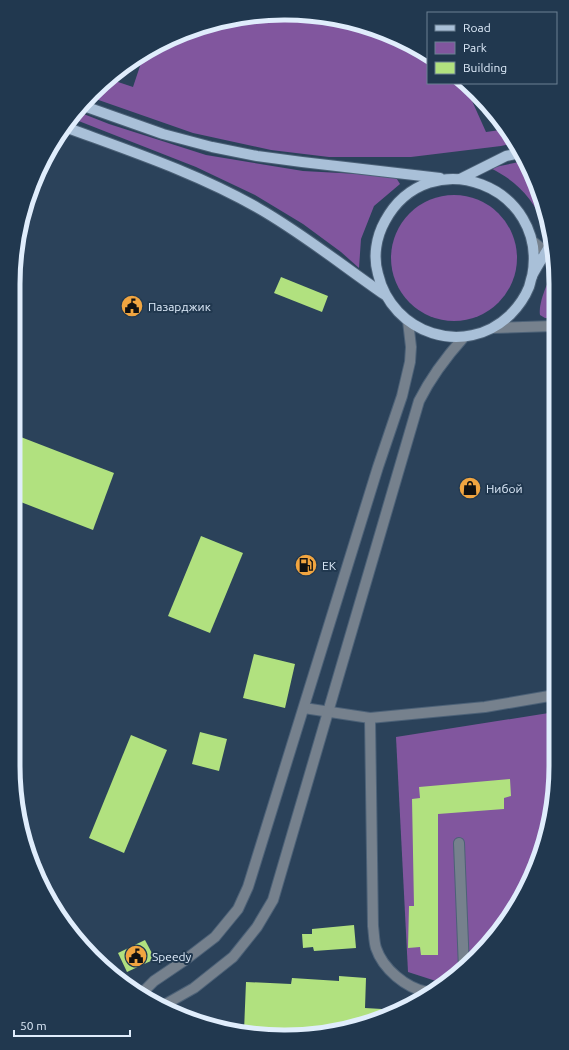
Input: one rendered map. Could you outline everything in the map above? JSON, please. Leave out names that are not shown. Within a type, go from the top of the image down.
[{"type":"main road","points":[[88,108],[163,134],[212,148],[302,162],[455,179],[480,183],[494,189],[514,205],[526,222],[532,241],[534,259],[532,277],[529,287],[518,306],[506,318],[493,328],[474,335],[454,337],[425,331],[408,321],[395,310],[385,295],[377,273],[376,248],[383,225],[388,214],[396,205],[415,190],[438,181],[455,179],[506,156],[515,154]]},
{"type":"main road","points":[[71,129],[176,169],[219,188],[258,208],[297,233],[385,295]]},
{"type":"main road","points":[[532,277],[547,258]]},
{"type":"street","points":[[532,241],[547,253]]},
{"type":"street","points":[[145,990],[154,981],[215,937],[238,908],[248,887],[378,467],[402,396],[410,362],[411,347],[408,321]]},
{"type":"street","points":[[493,328],[549,326]]},
{"type":"street","points":[[168,1003],[194,988],[233,957],[257,926],[274,900],[419,401],[426,386],[436,371],[464,337]]},
{"type":"street","points":[[304,708],[370,718],[484,707],[549,696]]},
{"type":"street","points":[[370,718],[373,926],[376,948],[385,966],[407,985],[423,991]]},
{"type":"street","points":[[459,844],[464,960]]},
{"type":"green space","points":[[284,20],[319,22],[370,34],[417,55],[427,62],[427,84],[457,84],[469,95],[486,132],[499,130],[509,144],[411,157],[329,157],[271,150],[193,133],[95,99],[116,81],[133,87],[141,63],[152,55],[168,47],[199,34],[250,22]]},
{"type":"green space","points":[[83,114],[109,124],[206,155],[303,171],[395,176],[400,184],[374,206],[361,239],[359,268],[341,252],[303,224],[255,195],[196,167],[77,120]]},
{"type":"green space","points":[[519,162],[529,183],[541,221],[529,198],[515,184],[490,168]]},
{"type":"green space","points":[[454,195],[466,196],[478,200],[494,209],[503,218],[512,234],[516,246],[516,270],[512,282],[503,298],[494,307],[478,316],[466,320],[454,321],[442,320],[430,316],[414,307],[405,298],[396,282],[392,270],[391,258],[392,246],[396,234],[405,218],[414,209],[430,200],[442,196]]},
{"type":"green space","points":[[549,281],[549,318],[545,318],[540,315],[540,305]]},
{"type":"green space","points":[[549,713],[549,766],[547,800],[540,834],[529,867],[514,898],[494,927],[472,953],[437,981],[408,972],[396,737]]},
{"type":"building","points":[[281,277],[328,296],[322,312],[274,293]]},
{"type":"building","points":[[20,437],[114,473],[93,530],[20,502]]},
{"type":"building","points":[[201,536],[243,553],[210,633],[168,616]]},
{"type":"building","points":[[254,654],[295,664],[285,708],[243,698]]},
{"type":"building","points":[[200,732],[227,739],[219,771],[192,764]]},
{"type":"building","points":[[131,735],[167,750],[124,853],[89,838]]},
{"type":"building","points":[[510,779],[511,796],[504,798],[504,809],[438,814],[438,955],[421,955],[420,947],[408,948],[409,906],[414,906],[412,799],[420,798],[419,787]]},
{"type":"building","points":[[354,925],[356,948],[314,951],[313,947],[303,948],[302,934],[312,934],[312,929]]},
{"type":"building","name":"Speedy","points":[[145,940],[155,959],[127,972],[118,953]]},
{"type":"building","points":[[339,976],[366,978],[365,1008],[387,1009],[353,1021],[319,1028],[284,1030],[244,1027],[246,982],[291,984],[292,978],[339,981]]},
{"type":"place","name":"Пазарджик","points":[[132,306]]},
{"type":"place","name":"Нибой","points":[[470,488]]},
{"type":"place","name":"ЕК","points":[[306,565]]},
{"type":"place","name":"Speedy","points":[[136,956]]}]
